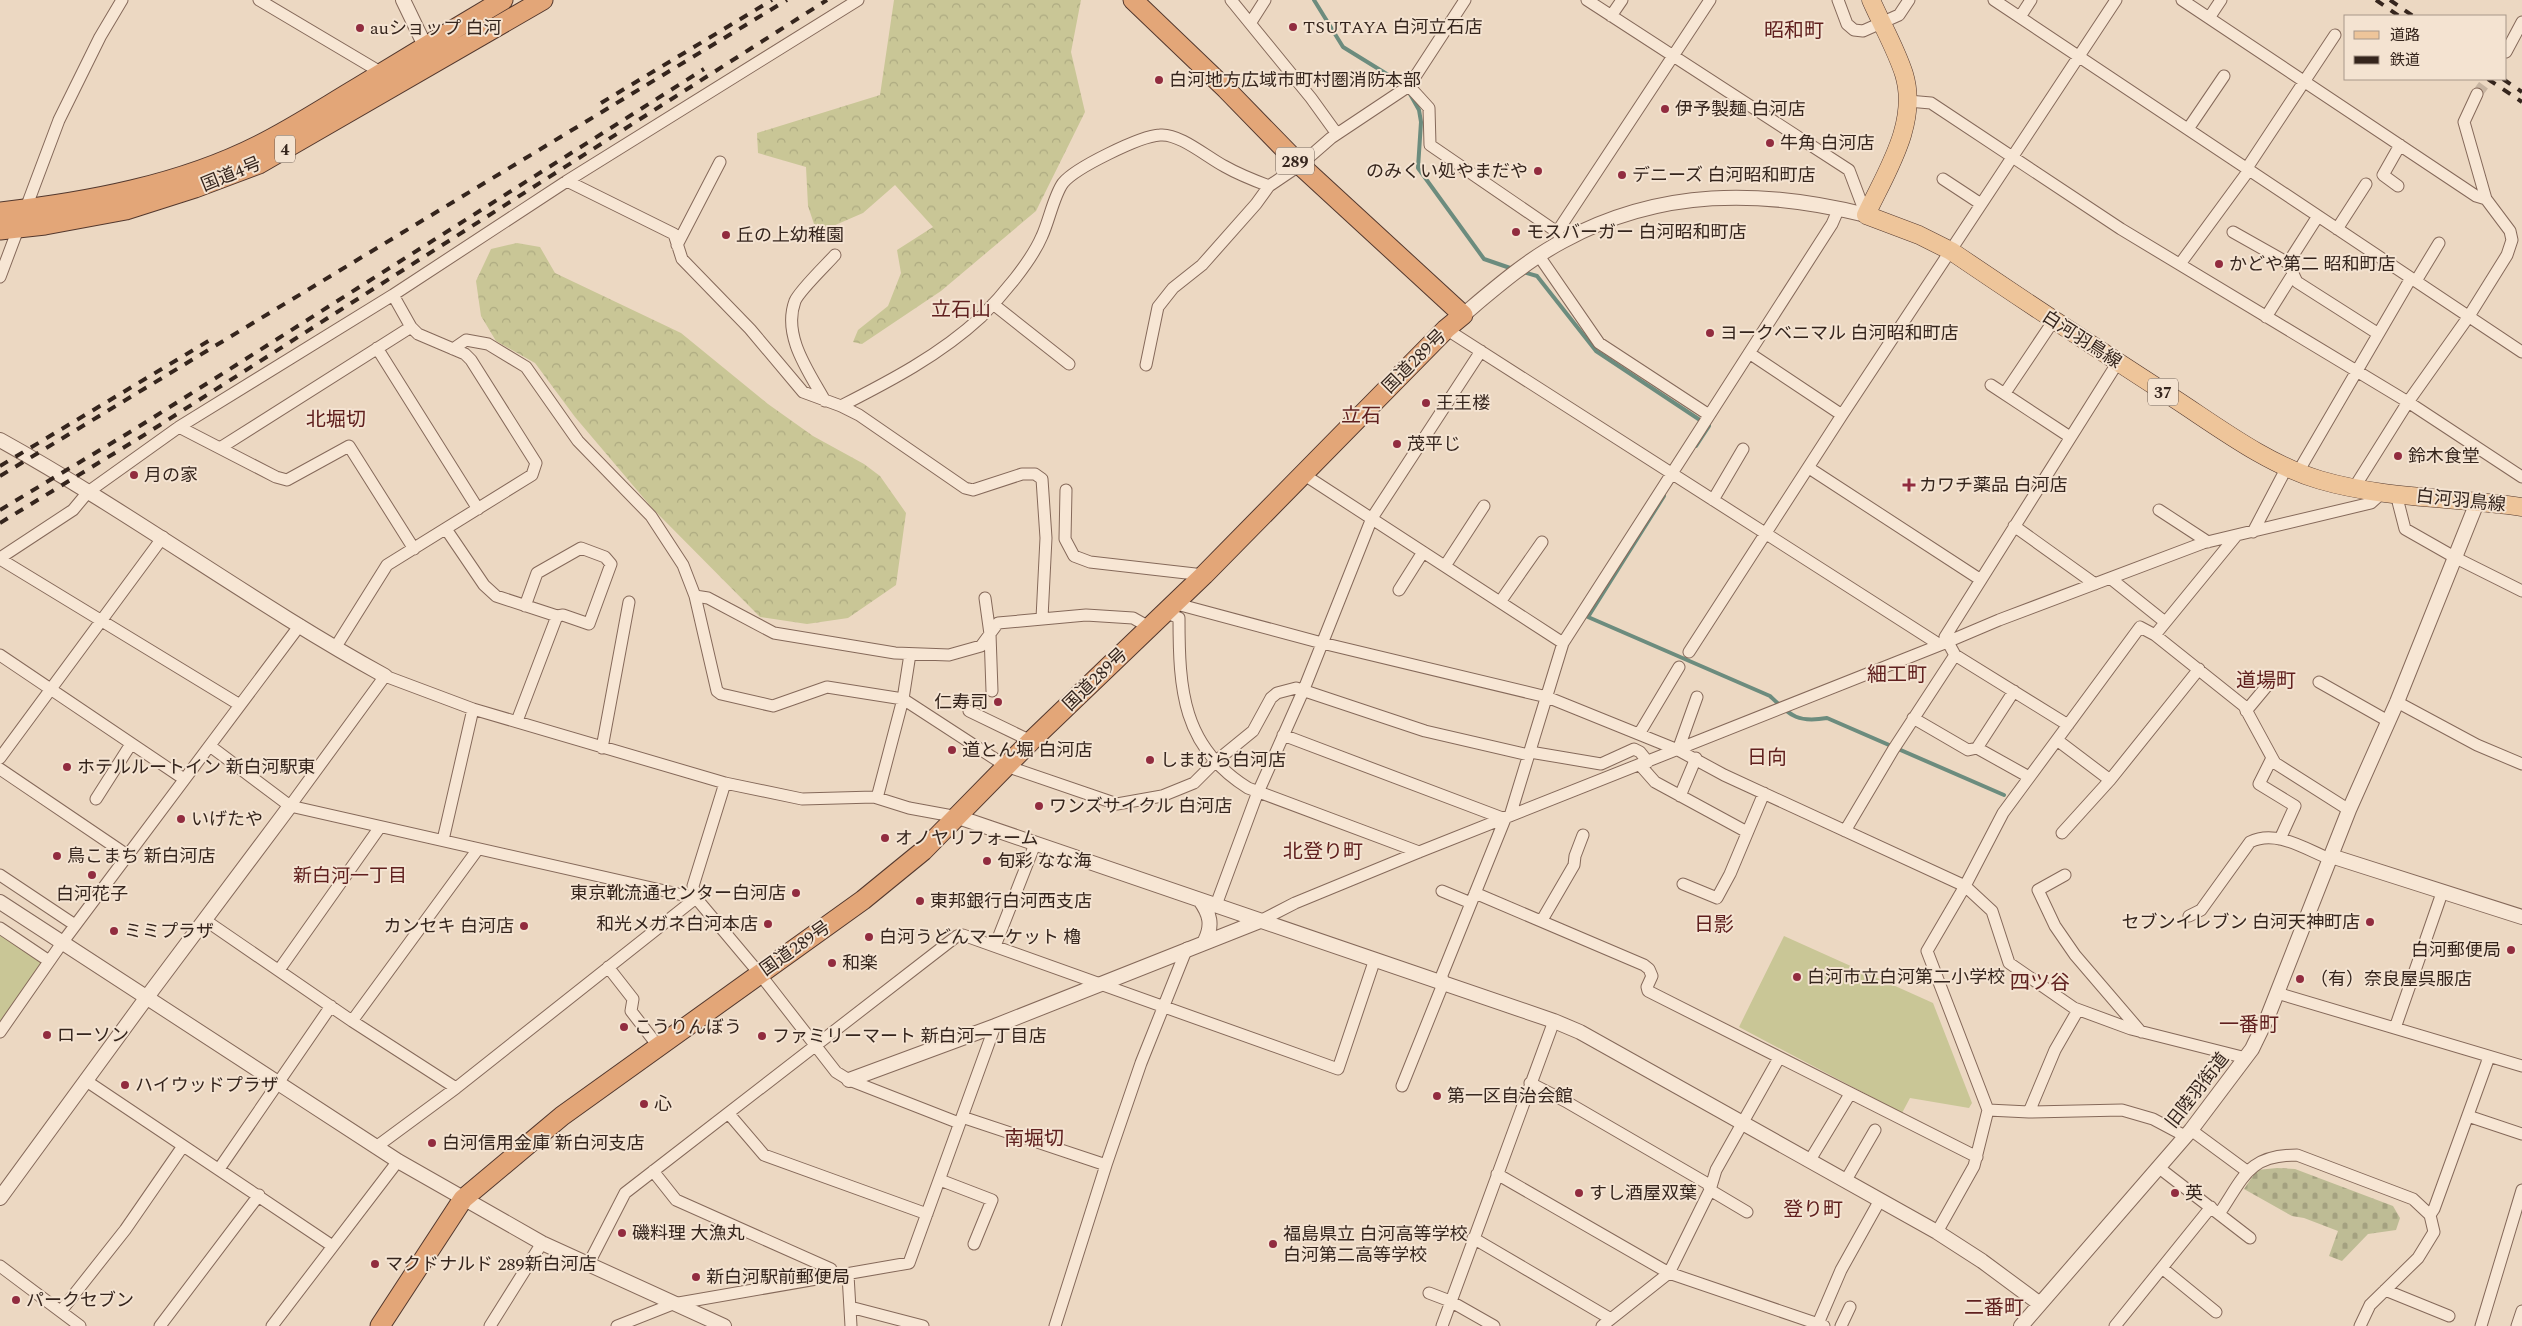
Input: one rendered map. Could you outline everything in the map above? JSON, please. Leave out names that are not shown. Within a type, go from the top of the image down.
[{"type":"highway","name":"国道4号","points":[[0,212],[120,192],[213,165],[258,145],[503,0]]},
{"type":"highway","name":"国道4号","points":[[0,230],[45,225],[126,210],[195,188],[259,164],[543,0]]},
{"type":"highway","name":"国道289号","points":[[380,1326],[463,1199],[562,1116],[863,900],[923,851],[1031,741],[1204,575],[1446,328],[1463,315],[1300,165],[1226,89],[1133,0]]},
{"type":"main road","points":[[1866,215],[1900,142],[1905,127],[1908,100],[1904,75],[1871,0]]},
{"type":"main road","name":"白河羽鳥線","points":[[1866,215],[1919,235],[1951,251],[2241,441],[2293,470],[2354,488],[2389,493],[2478,500],[2522,507]]},
{"type":"street","points":[[0,276],[59,120],[100,37],[122,0]]},
{"type":"street","points":[[259,0],[382,73]]},
{"type":"street","points":[[404,0],[427,46],[433,64]]},
{"type":"street","points":[[240,705],[0,558],[73,510],[88,492],[179,427],[392,295],[567,181],[858,0]]},
{"type":"street","points":[[1231,0],[1311,98],[1336,134]]},
{"type":"street","points":[[1250,22],[1265,0]]},
{"type":"street","points":[[1146,365],[1158,307],[1173,288],[1202,265],[1256,204],[1269,186],[1300,165],[1336,134],[1409,86],[1465,0]]},
{"type":"street","points":[[1587,0],[1849,170],[1866,215]]},
{"type":"street","points":[[1611,16],[1622,0]]},
{"type":"street","points":[[1463,315],[1501,283],[1539,256],[1559,237],[1710,0]]},
{"type":"street","points":[[1838,0],[1847,24],[1854,30],[1863,31],[1899,16],[1909,0]]},
{"type":"street","points":[[1994,0],[2522,352]]},
{"type":"street","points":[[2020,17],[2031,0]]},
{"type":"street","points":[[1689,652],[1842,415],[2116,0]]},
{"type":"street","points":[[2182,0],[2476,196],[2486,199]]},
{"type":"street","points":[[2209,18],[2221,0]]},
{"type":"street","points":[[2507,50],[2522,22]]},
{"type":"street","points":[[2180,264],[2248,169],[2335,36]]},
{"type":"street","points":[[2188,129],[2224,76]]},
{"type":"street","points":[[1409,86],[1429,108],[1430,145],[1559,237]]},
{"type":"street","points":[[2354,488],[2408,402],[2469,316],[2507,255],[2512,240],[2510,231],[2486,199],[2464,122],[2477,94]]},
{"type":"street","points":[[1908,100],[1931,103],[2180,264],[2408,402],[2522,477]]},
{"type":"street","points":[[841,406],[928,358],[980,317],[1006,291],[1041,238],[1062,184],[1079,169],[1128,145],[1159,134],[1186,143],[1222,165],[1269,186]]},
{"type":"street","points":[[2398,186],[2383,174],[2400,145]]},
{"type":"street","points":[[677,244],[720,162]]},
{"type":"street","points":[[1943,179],[1981,204]]},
{"type":"street","points":[[567,181],[674,234],[682,259],[750,329],[803,392],[859,415],[965,488],[973,490],[1022,474],[1035,474],[1042,479],[1046,538],[1042,618]]},
{"type":"street","points":[[2338,229],[2366,184]]},
{"type":"street","points":[[1559,237],[1630,212],[1664,204],[1731,196],[1766,197],[1839,208],[1866,215]]},
{"type":"street","points":[[1402,1086],[1442,984],[1442,975],[1508,818],[1564,642],[1832,224],[1839,208]]},
{"type":"street","points":[[2288,262],[2318,216]]},
{"type":"street","points":[[2233,232],[2288,262],[2297,282],[2378,333]]},
{"type":"street","points":[[2253,532],[2356,372],[2378,333],[2440,243]]},
{"type":"street","points":[[825,402],[795,345],[792,318],[795,300],[835,255]]},
{"type":"street","points":[[1539,256],[1599,343],[1709,414]]},
{"type":"street","points":[[2266,317],[2293,274]]},
{"type":"street","points":[[335,648],[388,565],[532,475],[536,463],[471,360],[453,349],[418,334],[411,327],[392,295]]},
{"type":"street","points":[[993,304],[1069,364]]},
{"type":"street","points":[[2005,393],[2054,320]]},
{"type":"street","points":[[220,448],[411,327]]},
{"type":"street","points":[[1446,328],[1766,534],[2068,724]]},
{"type":"street","points":[[453,349],[466,340],[488,344],[526,367],[578,441],[651,516],[683,565],[695,596],[717,691],[721,694],[773,706],[827,687],[902,699],[1006,766],[1117,804],[1162,796],[1186,788],[1200,779],[1216,762],[1253,731],[1265,707],[1277,693],[1296,688],[1304,689],[1425,731],[1529,753],[1601,764],[1634,749],[1640,752],[1655,782],[1747,832]]},
{"type":"street","points":[[377,348],[478,509]]},
{"type":"street","points":[[1216,904],[1372,518],[1481,351]]},
{"type":"street","points":[[1749,352],[1842,415]]},
{"type":"street","points":[[1943,644],[1945,637],[1980,580],[2118,362]]},
{"type":"street","points":[[1991,384],[2070,437]]},
{"type":"street","points":[[179,427],[287,480],[349,446],[414,549]]},
{"type":"street","points":[[0,440],[163,538],[335,648],[385,676],[473,709],[725,783],[802,799],[877,798],[909,808],[958,817],[1216,904],[1442,984],[1554,1020],[1580,1032],[1937,1232],[1982,1261],[2040,1304]]},
{"type":"street","points":[[1714,500],[1743,448]]},
{"type":"street","points":[[1809,468],[1980,580]]},
{"type":"street","points":[[1303,474],[1564,642]]},
{"type":"street","points":[[1066,490],[1065,540],[1074,556],[1090,562],[1204,575]]},
{"type":"street","points":[[849,1080],[995,1026],[1260,920],[1419,852],[1943,644],[1998,620],[2208,542],[2372,504],[2389,493],[2405,529],[2522,592]]},
{"type":"street","name":"旧陸羽街道","points":[[2021,1326],[2188,1133],[2246,1058],[2277,993],[2349,810],[2398,702],[2478,500]]},
{"type":"street","points":[[1445,566],[1484,506]]},
{"type":"street","points":[[2159,510],[2208,542]]},
{"type":"street","points":[[2014,526],[2095,584]]},
{"type":"street","points":[[446,529],[484,585],[496,596],[525,606],[556,616],[563,615],[589,624],[611,564],[605,557],[581,548],[537,573],[525,606]]},
{"type":"street","points":[[2155,635],[2236,536]]},
{"type":"street","points":[[0,758],[163,538]]},
{"type":"street","points":[[1500,602],[1542,542]]},
{"type":"street","points":[[1399,590],[1423,552]]},
{"type":"street","points":[[2110,578],[2165,622]]},
{"type":"street","points":[[695,596],[708,598],[774,633],[910,654],[949,655],[981,646],[998,623],[1042,618],[1086,615],[1133,618],[1149,627]]},
{"type":"street","points":[[985,598],[990,634],[992,691]]},
{"type":"street","points":[[602,748],[629,602]]},
{"type":"street","points":[[1169,607],[1547,697],[1678,750],[1696,758],[1724,775],[1965,886],[1992,911],[2009,963],[2078,1010],[2141,1032],[2246,1058]]},
{"type":"street","points":[[1169,607],[1179,618],[1179,669],[1184,702],[1194,732],[1227,775],[1260,793],[1419,852]]},
{"type":"street","points":[[517,721],[556,616]]},
{"type":"street","points":[[0,1032],[75,925],[300,625]]},
{"type":"street","points":[[1937,1232],[1977,1157],[1988,1110],[1927,951],[1965,886],[2003,813],[2140,627],[2155,635],[2237,700],[2246,711],[2275,763],[2349,810]]},
{"type":"street","points":[[877,798],[902,699],[910,654]]},
{"type":"street","points":[[1845,831],[1913,718],[1955,654]]},
{"type":"street","points":[[0,655],[49,690],[184,779]]},
{"type":"street","points":[[1639,734],[1678,667]]},
{"type":"street","points":[[2062,833],[2110,780],[2200,669]]},
{"type":"street","points":[[0,1198],[85,1080],[385,676]]},
{"type":"street","points":[[2246,711],[2271,681]]},
{"type":"street","points":[[2319,682],[2388,721]]},
{"type":"street","points":[[1977,748],[2014,691]]},
{"type":"street","points":[[1678,750],[1697,697]]},
{"type":"street","points":[[2398,702],[2477,745],[2522,764]]},
{"type":"street","points":[[443,840],[473,709]]},
{"type":"street","points":[[969,712],[1031,741]]},
{"type":"street","points":[[1913,718],[1968,750],[1977,748],[2029,777]]},
{"type":"street","points":[[1283,735],[1508,818]]},
{"type":"street","points":[[2057,740],[2110,780]]},
{"type":"street","points":[[96,799],[132,744]]},
{"type":"street","points":[[210,746],[290,806],[696,898]]},
{"type":"street","points":[[1680,796],[1696,758]]},
{"type":"street","points":[[2272,758],[2259,784],[2295,806],[2280,839]]},
{"type":"street","points":[[0,769],[127,855]]},
{"type":"street","points":[[725,783],[693,886],[696,898],[759,973],[836,1072],[849,1080],[960,1120],[1106,1165]]},
{"type":"street","points":[[1683,884],[1717,898],[1730,874],[1764,793]]},
{"type":"street","points":[[279,970],[380,827]]},
{"type":"street","points":[[1542,920],[1574,865],[1575,856],[1583,835]]},
{"type":"street","points":[[2189,916],[2201,910],[2250,842],[2268,836],[2522,917]]},
{"type":"street","points":[[995,946],[1035,844]]},
{"type":"street","points":[[352,1021],[478,849]]},
{"type":"street","points":[[0,875],[75,925]]},
{"type":"street","points":[[2065,875],[2038,890],[2055,926],[2075,955],[2141,1032]]},
{"type":"street","points":[[1442,891],[1473,898],[1542,920],[1644,965],[1650,969],[1652,976],[1648,991],[1977,1157]]},
{"type":"street","points":[[2395,1028],[2442,893]]},
{"type":"street","points":[[376,1147],[456,1088],[696,898]]},
{"type":"street","points":[[1200,900],[1207,911],[1211,925],[1205,941]]},
{"type":"street","points":[[0,902],[277,1084],[376,1147],[463,1199],[588,1265],[724,1326]]},
{"type":"street","points":[[205,920],[352,1021],[456,1088]]},
{"type":"street","points":[[0,928],[49,961]]},
{"type":"street","points":[[588,1265],[625,1193],[957,936],[963,935],[1101,982],[1338,1069],[1375,959]]},
{"type":"street","points":[[1056,1326],[1106,1165],[1187,948]]},
{"type":"street","points":[[608,968],[633,999],[631,1011],[658,1046]]},
{"type":"street","points":[[2277,993],[2522,1066]]},
{"type":"street","points":[[219,1169],[331,1006]]},
{"type":"street","points":[[2029,1112],[2055,1050],[2078,1010]]},
{"type":"street","points":[[1442,1326],[1554,1020]]},
{"type":"street","points":[[617,1326],[673,1304],[909,1263],[995,1026]]},
{"type":"street","points":[[2430,1215],[2434,1209],[2490,1056]]},
{"type":"street","points":[[1473,1238],[1606,1322],[1669,1273],[1710,1190],[1716,1170],[1779,1058]]},
{"type":"street","points":[[85,1080],[259,1195],[331,1246]]},
{"type":"street","points":[[1530,1083],[1565,1101],[1700,1179],[1708,1184],[1710,1190],[1747,1212]]},
{"type":"street","points":[[1810,1160],[1850,1094]]},
{"type":"street","points":[[1988,1110],[2029,1112],[2122,1110],[2153,1119],[2188,1133],[2248,1172]]},
{"type":"street","points":[[729,1114],[764,1155],[928,1214]]},
{"type":"street","points":[[2468,1116],[2522,1134]]},
{"type":"street","points":[[1846,1180],[1874,1130]]},
{"type":"street","points":[[61,1311],[125,1230],[183,1146]]},
{"type":"street","points":[[2115,1326],[2162,1268],[2248,1172],[2260,1160],[2276,1155],[2297,1155],[2413,1199],[2430,1215],[2434,1232],[2429,1242],[2418,1258],[2370,1305],[2360,1326]]},
{"type":"street","points":[[272,1326],[398,1160]]},
{"type":"street","points":[[2158,1167],[2250,1238]]},
{"type":"street","points":[[653,1171],[676,1200],[831,1269],[833,1277]]},
{"type":"street","points":[[1497,1174],[1669,1273],[1820,1325],[1841,1270],[1880,1200]]},
{"type":"street","points":[[940,1180],[992,1200],[974,1244]]},
{"type":"street","points":[[2481,1326],[2522,1190]]},
{"type":"street","points":[[160,1326],[259,1195]]},
{"type":"street","points":[[490,1326],[542,1242]]},
{"type":"street","points":[[0,1266],[80,1326]]},
{"type":"street","points":[[2162,1268],[2216,1312]]},
{"type":"street","points":[[848,1275],[851,1326]]},
{"type":"street","points":[[2385,1290],[2449,1316]]},
{"type":"street","points":[[1429,1293],[1450,1301],[1494,1326]]},
{"type":"street","points":[[850,1307],[923,1326]]},
{"type":"street","points":[[1841,1326],[1850,1307]]},
{"type":"street","points":[[2517,1326],[2522,1311]]},
{"type":"green space","points":[[894,0],[1081,0],[1071,52],[1085,112],[1036,211],[941,291],[862,344],[853,342],[858,330],[888,306],[901,273],[897,250],[933,227],[895,185],[863,213],[817,233],[808,206],[806,167],[758,153],[757,133],[880,95]]},
{"type":"green space","points":[[517,243],[540,247],[555,273],[681,333],[768,404],[813,436],[864,464],[880,476],[906,513],[896,585],[848,618],[807,624],[760,617],[653,509],[575,417],[535,363],[496,341],[481,316],[476,281],[491,249]]},
{"type":"green space","points":[[0,934],[43,961],[0,1029]]},
{"type":"green space","points":[[1784,936],[1933,1003],[1972,1103],[1969,1108],[1910,1098],[1902,1113],[1739,1027]]},
{"type":"green space","points":[[2295,1169],[2393,1206],[2400,1218],[2396,1230],[2368,1234],[2342,1261],[2329,1256],[2338,1231],[2304,1218],[2292,1216],[2244,1189],[2257,1170]]},
{"type":"waterway","points":[[1314,0],[1343,47],[1390,76],[1403,88]]},
{"type":"waterway","points":[[1410,94],[1419,110],[1421,122],[1418,168],[1484,259],[1513,269]]},
{"type":"waterway","points":[[1523,272],[1537,276],[1596,351],[1709,426],[1696,446]]},
{"type":"waterway","points":[[1664,496],[1588,617],[1770,696],[1789,713],[1801,719],[1827,718],[2004,795]]},
{"type":"tunnel","points":[[2477,94],[2487,80]]},
{"type":"railway","points":[[601,103],[772,0]]},
{"type":"railway","points":[[0,476],[787,0]]},
{"type":"railway","points":[[0,523],[141,437],[827,0]]},
{"type":"railway","points":[[2376,0],[2398,15]]},
{"type":"railway","points":[[2390,0],[2412,15]]},
{"type":"railway","points":[[0,510],[135,429],[704,69]]},
{"type":"railway","points":[[2489,80],[2522,102]]},
{"type":"railway","points":[[2504,80],[2522,92]]},
{"type":"railway","points":[[0,466],[210,340]]},
{"type":"place","name":"TSUTAYA 白河立石店","points":[[1293,27]]},
{"type":"place","name":"auショップ 白河","points":[[360,28]]},
{"type":"place","name":"白河地方広域市町村圏消防本部","points":[[1159,80]]},
{"type":"place","name":"伊予製麺 白河店","points":[[1665,109]]},
{"type":"place","name":"牛角 白河店","points":[[1770,143]]},
{"type":"place","name":"のみくい処やまだや","points":[[1538,171]]},
{"type":"place","name":"デニーズ 白河昭和町店","points":[[1622,175]]},
{"type":"place","name":"モスバーガー 白河昭和町店","points":[[1516,232]]},
{"type":"place","name":"丘の上幼稚園","points":[[726,235]]},
{"type":"place","name":"かどや第二 昭和町店","points":[[2219,264]]},
{"type":"place","name":"ヨークベニマル 白河昭和町店","points":[[1710,333]]},
{"type":"place","name":"王王楼","points":[[1426,403]]},
{"type":"place","name":"茂平じ","points":[[1397,444]]},
{"type":"place","name":"鈴木食堂","points":[[2398,456]]},
{"type":"place","name":"月の家","points":[[134,475]]},
{"type":"place","name":"カワチ薬品 白河店","points":[[1909,485]]},
{"type":"place","name":"仁寿司","points":[[998,702]]},
{"type":"place","name":"道とん堀 白河店","points":[[952,750]]},
{"type":"place","name":"しまむら白河店","points":[[1150,760]]},
{"type":"place","name":"ホテルルートイン 新白河駅東","points":[[67,767]]},
{"type":"place","name":"ワンズサイクル 白河店","points":[[1039,806]]},
{"type":"place","name":"いげたや","points":[[181,819]]},
{"type":"place","name":"オノヤリフォーム","points":[[885,838]]},
{"type":"place","name":"鳥こまち 新白河店","points":[[57,856]]},
{"type":"place","name":"旬彩 なな海","points":[[987,861]]},
{"type":"place","name":"白河花子","points":[[92,875]]},
{"type":"place","name":"東京靴流通センター白河店","points":[[796,893]]},
{"type":"place","name":"東邦銀行白河西支店","points":[[920,901]]},
{"type":"place","name":"セブンイレブン 白河天神町店","points":[[2370,922]]},
{"type":"place","name":"和光メガネ白河本店","points":[[768,924]]},
{"type":"place","name":"カンセキ 白河店","points":[[524,926]]},
{"type":"place","name":"ミミプラザ","points":[[114,931]]},
{"type":"place","name":"白河うどんマーケット 櫓","points":[[869,937]]},
{"type":"place","name":"白河郵便局","points":[[2511,950]]},
{"type":"place","name":"和楽","points":[[832,963]]},
{"type":"place","name":"白河市立白河第二小学校","points":[[1797,977]]},
{"type":"place","name":"（有）奈良屋呉服店","points":[[2300,979]]},
{"type":"place","name":"こうりんぼう","points":[[624,1027]]},
{"type":"place","name":"ローソン","points":[[47,1035]]},
{"type":"place","name":"ファミリーマート 新白河一丁目店","points":[[762,1036]]},
{"type":"place","name":"ハイウッドプラザ","points":[[125,1085]]},
{"type":"place","name":"第一区自治会館","points":[[1437,1096]]},
{"type":"place","name":"心","points":[[644,1104]]},
{"type":"place","name":"白河信用金庫 新白河支店","points":[[432,1143]]},
{"type":"place","name":"すし酒屋双葉","points":[[1579,1193]]},
{"type":"place","name":"英","points":[[2175,1193]]},
{"type":"place","name":"磯料理 大漁丸","points":[[622,1233]]},
{"type":"place","name":"福島県立 白河高等学校 白河第二高等学校","points":[[1273,1244]]},
{"type":"place","name":"マクドナルド 289新白河店","points":[[375,1264]]},
{"type":"place","name":"新白河駅前郵便局","points":[[696,1277]]},
{"type":"place","name":"パークセブン","points":[[16,1300]]},
{"type":"district","name":"昭和町","points":[[1794,30]]},
{"type":"district","name":"立石山","points":[[961,309]]},
{"type":"district","name":"立石","points":[[1361,415]]},
{"type":"district","name":"北堀切","points":[[336,419]]},
{"type":"district","name":"細工町","points":[[1897,674]]},
{"type":"district","name":"道場町","points":[[2266,680]]},
{"type":"district","name":"日向","points":[[1767,757]]},
{"type":"district","name":"北登り町","points":[[1323,851]]},
{"type":"district","name":"新白河一丁目","points":[[350,875]]},
{"type":"district","name":"日影","points":[[1714,924]]},
{"type":"district","name":"四ツ谷","points":[[2040,982]]},
{"type":"district","name":"一番町","points":[[2249,1024]]},
{"type":"district","name":"南堀切","points":[[1034,1138]]},
{"type":"district","name":"登り町","points":[[1813,1209]]},
{"type":"district","name":"二番町","points":[[1994,1307]]}]
